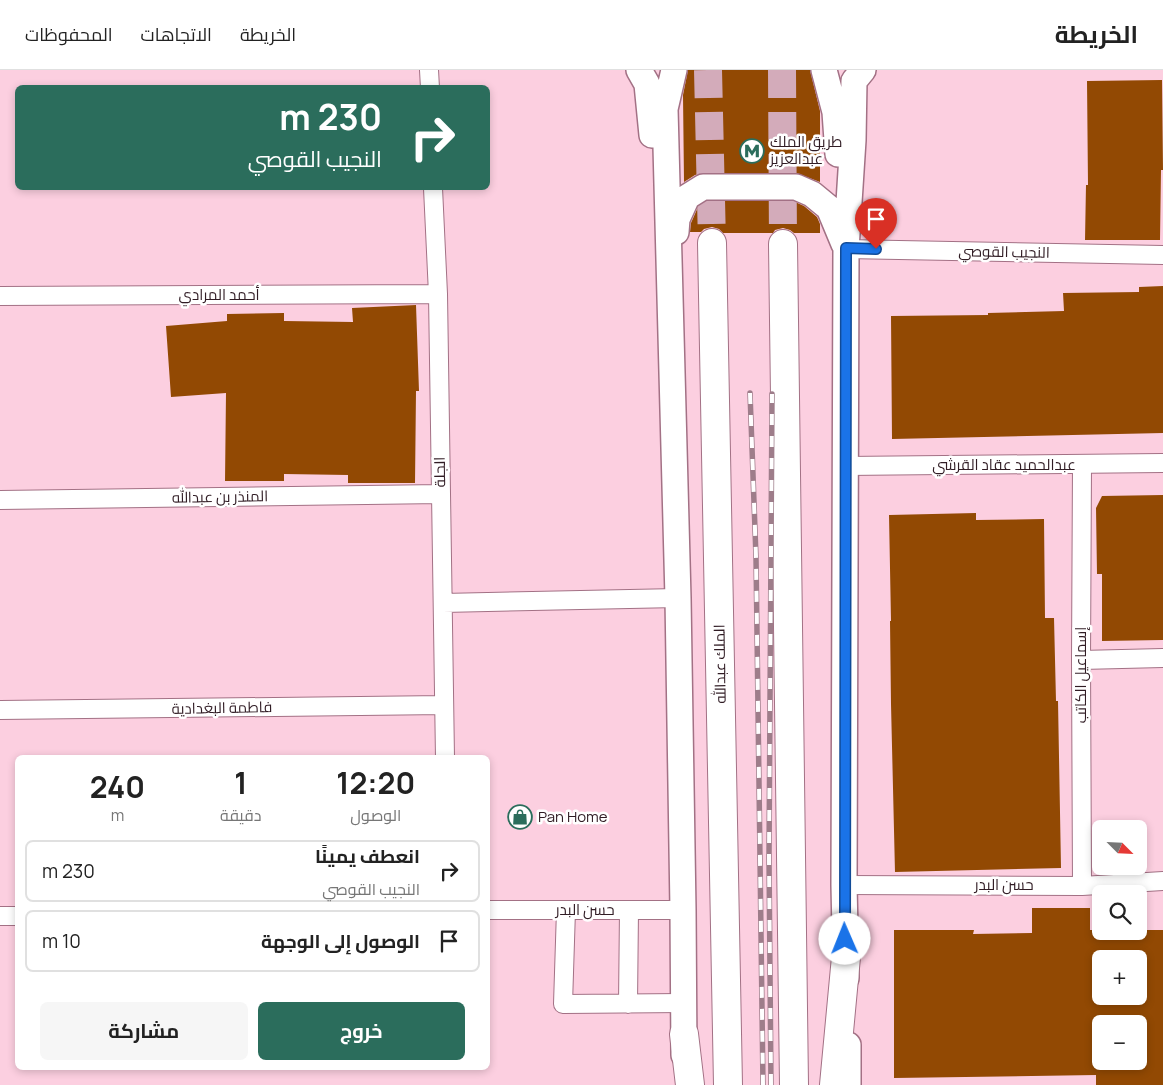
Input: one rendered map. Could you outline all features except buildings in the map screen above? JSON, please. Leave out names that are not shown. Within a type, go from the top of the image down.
[{"type":"highway","name":"الملك عبدالله","points":[[712,243],[728,1085]]},
{"type":"highway","points":[[783,244],[794,1085]]},
{"type":"highway","points":[[834,1085],[846,957]]},
{"type":"highway","points":[[684,1034],[690,1085]]},
{"type":"main road","points":[[639,70],[646,84],[670,301]]},
{"type":"main road","points":[[674,70],[664,109],[678,598],[684,1085]]},
{"type":"main road","points":[[824,70],[835,112],[846,248]]},
{"type":"main road","points":[[848,1085],[844,885],[846,248],[854,81],[863,70]]},
{"type":"main road","points":[[670,301],[677,219],[687,197],[703,187],[796,187],[812,194],[828,208],[846,248]]},
{"type":"street","points":[[429,70],[430,85]]},
{"type":"street","name":"الجلة","points":[[434,190],[438,294],[445,755]]},
{"type":"street","name":"النجيب القوصي","points":[[846,248],[1163,254]]},
{"type":"street","name":"أحمد المرادي","points":[[0,296],[438,294]]},
{"type":"street","name":"عبدالحميد عقاد القرشي","points":[[845,466],[1163,463]]},
{"type":"street","name":"إسماعيل الكاتب","points":[[1082,465],[1082,886]]},
{"type":"street","name":"المنذر بن عبدالله","points":[[0,500],[441,494]]},
{"type":"street","points":[[442,603],[678,598]]},
{"type":"street","points":[[1081,660],[1163,658]]},
{"type":"street","name":"فاطمة البغدادية","points":[[0,710],[444,705]]},
{"type":"street","name":"حسن البدر","points":[[844,885],[1082,886],[1163,881]]},
{"type":"street","name":"حسن البدر","points":[[490,910],[683,910]]},
{"type":"street","points":[[566,910],[563,1004],[684,1003]]},
{"type":"street","points":[[628,1004],[629,910]]},
{"type":"street","points":[[0,916],[15,916]]},
{"type":"street","points":[[848,1052],[860,1085]]},
{"type":"tunnel","points":[[708,70],[712,243]]},
{"type":"tunnel","points":[[782,70],[783,244]]},
{"type":"railway","points":[[750,393],[756,557],[763,1085]]},
{"type":"railway","points":[[771,1085],[769,858],[772,394]]},
{"type":"place","name":"طريق الملك عبدالعزيز","points":[[752,151]]},
{"type":"place","name":"Pan Home","points":[[520,817]]},
{"type":"route","points":[[845,939],[846,248],[876,249]]}]
